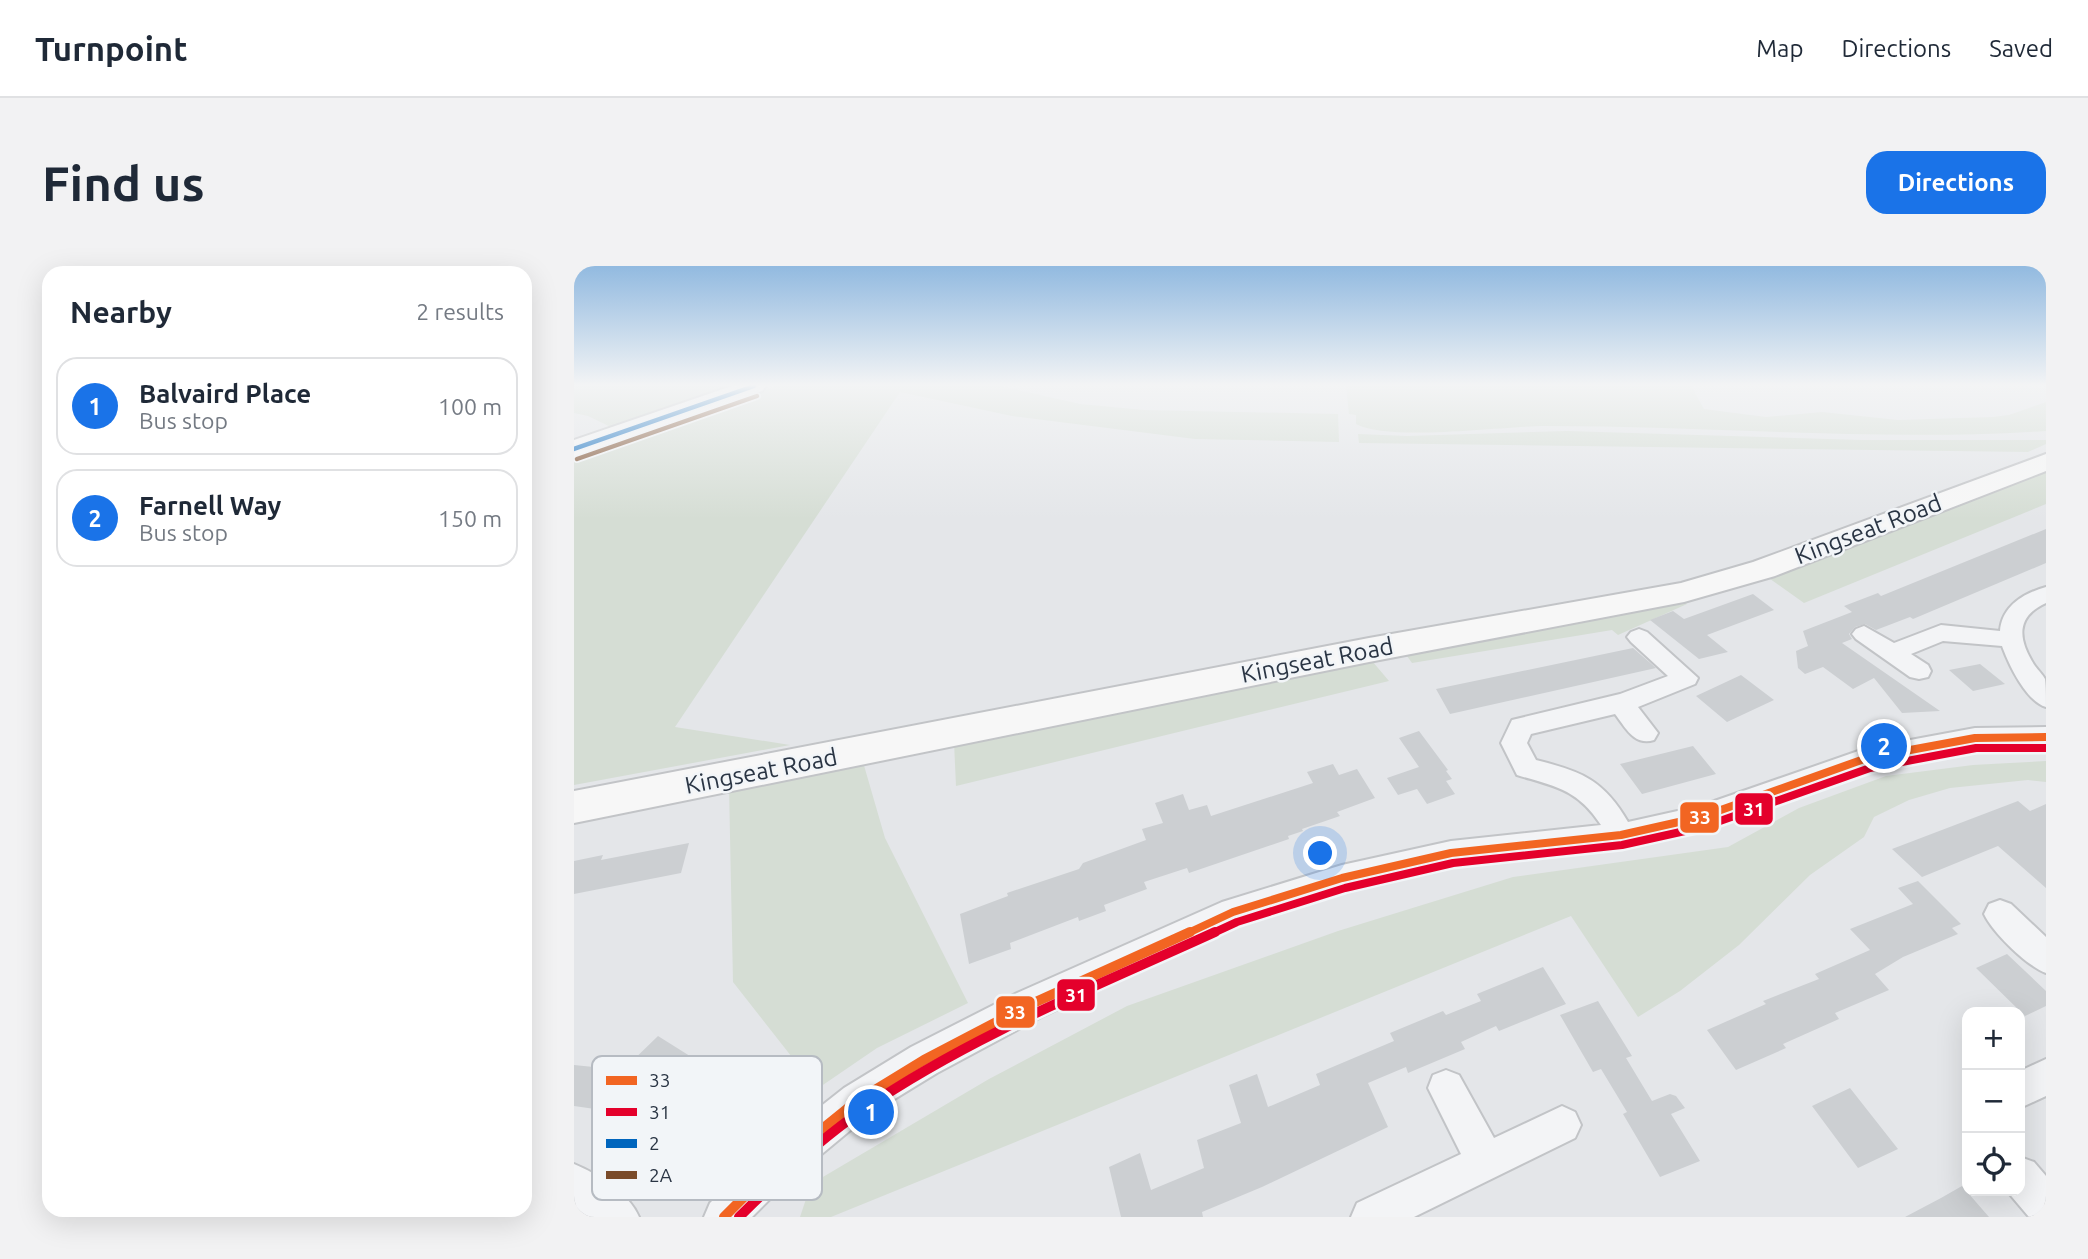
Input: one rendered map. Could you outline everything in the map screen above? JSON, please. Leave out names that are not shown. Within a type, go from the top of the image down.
[{"type":"street","points":[[574,449],[627,430]]},
{"type":"street","name":"Kingseat Road","points":[[574,807],[1356,652],[1684,592],[1764,569],[2046,462]]},
{"type":"street","points":[[2046,594],[2030,599],[2017,611],[2011,622],[2009,639],[2025,671],[2046,698]]},
{"type":"street","points":[[1893,653],[1941,633],[2009,639]]},
{"type":"street","points":[[1864,634],[1919,671]]},
{"type":"street","points":[[1621,835],[1604,802],[1574,781],[1527,768],[1514,743],[1521,727],[1620,703],[1659,691],[1686,678],[1639,637]]},
{"type":"street","points":[[1620,703],[1645,733]]},
{"type":"street","points":[[822,1129],[856,1101],[912,1067],[1029,1005],[1233,912],[1342,878],[1451,853],[1621,835],[1701,817],[1867,758],[1975,738],[2046,737]]},
{"type":"street","points":[[2000,914],[2046,958]]},
{"type":"street","points":[[2025,1088],[2046,1077]]},
{"type":"street","points":[[1446,1088],[1486,1162]]},
{"type":"street","points":[[1371,1217],[1562,1125]]},
{"type":"street","points":[[2025,1182],[2046,1206]]},
{"type":"street","points":[[574,1184],[592,1197]]},
{"type":"street","points":[[596,1200],[619,1217]]},
{"type":"street","points":[[724,1217],[741,1200]]},
{"type":"shaded area","points":[[655,430],[874,430],[675,727],[790,745],[574,785],[574,460]]},
{"type":"shaded area","points":[[1126,430],[1339,430],[1339,442],[1195,439]]},
{"type":"shaded area","points":[[1382,430],[1474,430],[1419,433]]},
{"type":"shaded area","points":[[1729,430],[2046,430],[1983,434]]},
{"type":"shaded area","points":[[1567,431],[1861,440],[2046,440],[2046,444],[2028,452],[1359,443],[1358,434],[1407,436]]},
{"type":"shaded area","points":[[2046,472],[2046,504],[1804,603],[1766,576]]},
{"type":"shaded area","points":[[1681,598],[1687,604],[1618,635],[1612,630],[1412,663],[1402,649]]},
{"type":"shaded area","points":[[1367,655],[1389,681],[956,786],[954,742]]},
{"type":"shaded area","points":[[2046,761],[2046,782],[2028,780],[1950,788],[1909,800],[1874,817],[1864,837],[1810,875],[1739,945],[1680,991],[1638,1017],[1571,916],[831,1217],[800,1217],[806,1200],[822,1200],[822,1178],[989,1079],[1127,1006],[1338,931],[1513,877],[1728,847],[1799,808],[1886,776],[1973,765]]},
{"type":"shaded area","points":[[863,762],[885,838],[968,1003],[877,1048],[822,1086],[822,1056],[791,1056],[733,982],[729,787]]},
{"type":"building","points":[[2046,529],[2046,563],[1913,619],[1910,617],[1876,630],[1865,624],[1855,627],[1849,634],[1852,639],[1842,643],[1940,711],[1902,713],[1874,678],[1853,689],[1823,667],[1805,674],[1798,668],[1796,651],[1808,646],[1803,631],[1852,612],[1844,606],[1878,593],[1881,596]]},
{"type":"building","points":[[1753,594],[1774,610],[1707,635],[1728,652],[1699,659],[1650,620],[1673,611],[1684,619]]},
{"type":"building","points":[[1633,648],[1656,668],[1450,714],[1436,689]]},
{"type":"building","points":[[1980,664],[2005,684],[1973,691],[1949,670]]},
{"type":"building","points":[[1741,675],[1774,700],[1727,722],[1696,696]]},
{"type":"building","points":[[1419,731],[1448,770],[1446,771],[1452,779],[1446,781],[1455,794],[1427,804],[1417,789],[1398,795],[1387,778],[1419,767],[1399,738]]},
{"type":"building","points":[[1693,746],[1716,774],[1642,794],[1620,764]]},
{"type":"building","points":[[1333,764],[1339,775],[1357,769],[1375,798],[1337,812],[1340,816],[1302,829],[1303,831],[1288,836],[1289,839],[1189,873],[1187,868],[1144,882],[1147,889],[1104,905],[1106,911],[1079,921],[1078,917],[1010,943],[1011,949],[969,964],[960,914],[1008,896],[1007,893],[1079,869],[1083,863],[1146,840],[1142,829],[1163,823],[1155,803],[1183,794],[1189,810],[1207,805],[1211,816],[1313,783],[1307,772]]},
{"type":"building","points":[[2018,801],[2030,811],[2046,804],[2046,888],[1998,846],[1922,877],[1892,849]]},
{"type":"building","points":[[689,843],[681,873],[574,894],[574,861],[603,855],[601,860]]},
{"type":"building","points":[[1918,881],[1961,924],[1952,928],[1958,934],[1903,957],[1875,974],[1889,990],[1835,1013],[1839,1019],[1783,1044],[1786,1048],[1736,1070],[1707,1030],[1766,1004],[1763,1001],[1819,979],[1815,974],[1870,950],[1850,929],[1913,904],[1898,888]]},
{"type":"building","points":[[2007,954],[2046,991],[2046,1006],[2025,1016],[2025,1007],[2016,1007],[1976,968]]},
{"type":"building","points":[[1543,967],[1566,1004],[1499,1031],[1496,1026],[1461,1042],[1465,1049],[1408,1073],[1406,1067],[1368,1083],[1388,1127],[1262,1187],[1202,1212],[1203,1217],[1121,1217],[1109,1167],[1140,1153],[1151,1190],[1204,1168],[1197,1140],[1241,1123],[1229,1085],[1257,1074],[1268,1107],[1320,1085],[1316,1074],[1394,1041],[1390,1033],[1443,1011],[1446,1015],[1481,1001],[1477,994]]},
{"type":"building","points":[[1598,1001],[1632,1056],[1626,1058],[1652,1101],[1670,1094],[1676,1096],[1685,1108],[1671,1114],[1700,1161],[1660,1177],[1623,1114],[1627,1112],[1601,1069],[1593,1072],[1560,1015]]},
{"type":"building","points":[[658,1036],[690,1056],[637,1056]]},
{"type":"building","points":[[574,1065],[592,1067],[592,1109],[574,1106]]},
{"type":"building","points":[[1850,1088],[1898,1149],[1858,1168],[1812,1106]]},
{"type":"building","points":[[1962,1186],[1962,1196],[1971,1196],[1989,1217],[1905,1217]]},
{"type":"transit line","name":"2","points":[[574,449],[627,430]]},
{"type":"transit line","name":"2A","points":[[577,459],[659,430]]},
{"type":"transit line","name":"33","points":[[822,1129],[857,1101],[924,1060],[1029,1005],[1233,912],[1342,878],[1451,853],[1621,835],[1701,817],[1867,758],[1975,738],[2046,737]]},
{"type":"transit line","name":"31","points":[[822,1143],[863,1110],[929,1069],[1034,1014],[1237,922],[1345,888],[1453,863],[1622,845],[1703,827],[1870,768],[1976,748],[2046,748]]},
{"type":"transit line","name":"33","points":[[724,1217],[741,1200]]},
{"type":"transit line","name":"31","points":[[739,1217],[756,1200]]},
{"type":"place","name":"Farnell Way","points":[[1884,746]]},
{"type":"place","name":"Balvaird Place","points":[[871,1112]]}]
